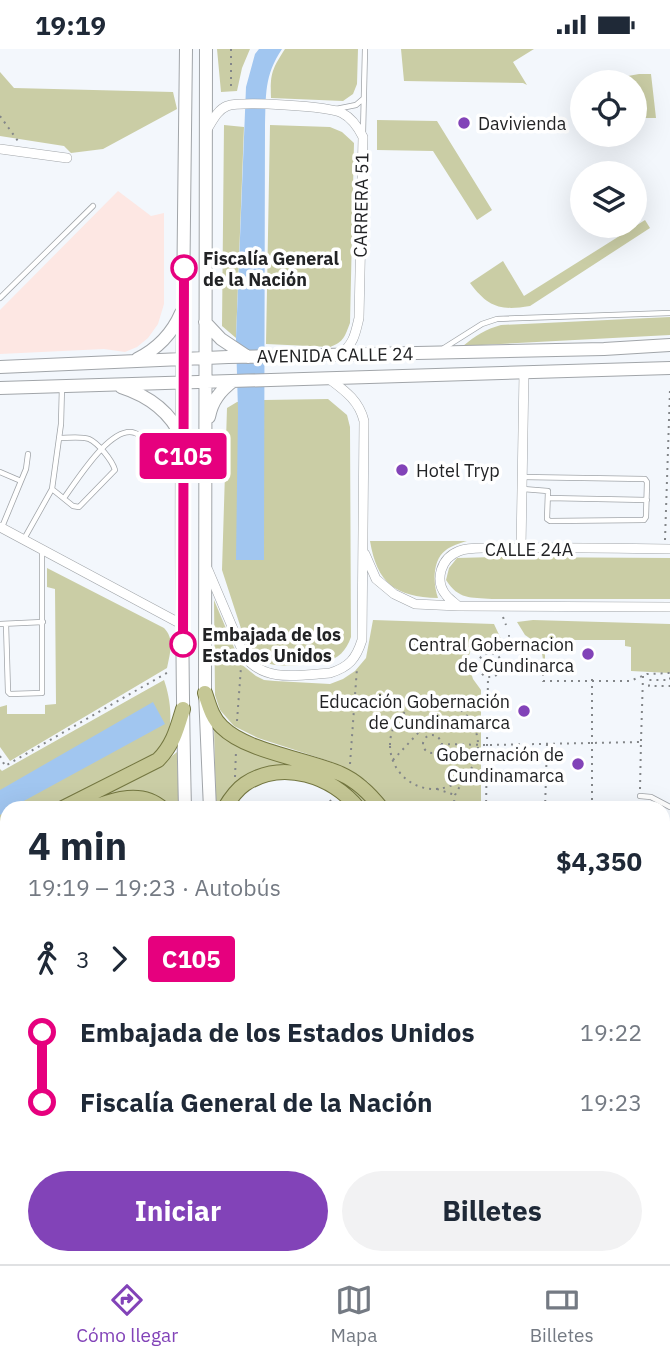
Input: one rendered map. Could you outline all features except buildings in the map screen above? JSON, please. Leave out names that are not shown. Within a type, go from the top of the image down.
[{"type":"main road","points":[[185,801],[183,306],[186,49]]},
{"type":"main road","points":[[206,49],[205,693],[210,801]]},
{"type":"main road","points":[[132,361],[162,342],[175,325],[183,306]]},
{"type":"main road","points":[[205,321],[215,334],[248,357]]},
{"type":"main road","name":"AVENIDA CALLE 24","points":[[0,367],[228,357],[604,349],[670,345]]},
{"type":"main road","name":"AVENIDA CALLE 24","points":[[0,388],[670,368]]},
{"type":"main road","points":[[206,426],[214,401],[233,381]]},
{"type":"main road","points":[[110,384],[139,393],[158,405],[173,421],[183,441]]},
{"type":"main road","points":[[205,693],[220,726],[236,737],[341,773],[365,790],[375,801]]},
{"type":"main road","points":[[77,801],[158,760],[172,743],[183,709]]},
{"type":"main road","points":[[230,801],[247,782],[266,774],[286,772],[306,774],[323,780],[351,801]]},
{"type":"main road","points":[[114,801],[127,797],[153,801]]},
{"type":"street","points":[[206,132],[221,110],[229,106],[274,105],[332,109],[350,119],[363,137]]},
{"type":"street","name":"CARRERA 51","points":[[340,355],[350,346],[359,318],[363,137]]},
{"type":"street","points":[[0,149],[67,158]]},
{"type":"street","points":[[521,548],[524,372]]},
{"type":"street","points":[[205,564],[242,651],[251,665],[278,676],[330,673],[351,663],[358,653],[362,640],[364,421],[358,405],[348,392],[328,378]]},
{"type":"street","points":[[1,527],[183,625]]},
{"type":"street","name":"CALLE 24A","points":[[458,606],[440,585],[440,570],[447,558],[458,551],[521,548],[667,549]]},
{"type":"street","points":[[363,549],[376,579],[394,594],[415,604],[670,607]]},
{"type":"lane","name":"CARRERA 51","points":[[363,137],[365,49]]},
{"type":"lane","points":[[332,109],[356,105],[365,98]]},
{"type":"lane","points":[[0,298],[93,206]]},
{"type":"lane","points":[[438,353],[482,324],[497,319],[670,313]]},
{"type":"lane","points":[[24,539],[52,489],[61,424],[62,385]]},
{"type":"lane","points":[[64,498],[101,449],[118,435],[130,431],[137,433],[157,452],[183,469]]},
{"type":"lane","points":[[52,489],[75,507],[79,507],[114,470],[114,465],[101,449],[88,438],[59,438]]},
{"type":"lane","points":[[1,527],[26,468],[28,454]]},
{"type":"lane","points":[[0,472],[21,481]]},
{"type":"lane","points":[[522,477],[645,479],[648,482],[646,517],[644,520],[550,521],[547,519],[548,491],[522,489]]},
{"type":"lane","points":[[548,498],[647,500]]},
{"type":"lane","points":[[42,549],[43,622],[43,692],[9,693],[3,624],[43,622]]},
{"type":"lane","points":[[640,796],[659,801]]},
{"type":"path","points":[[231,49],[231,92]]},
{"type":"path","points":[[0,116],[26,152]]},
{"type":"path","points":[[667,549],[670,390]]},
{"type":"path","points":[[499,610],[506,625]]},
{"type":"path","points":[[495,654],[509,635]]},
{"type":"path","points":[[235,793],[242,651]]},
{"type":"path","points":[[348,778],[358,653]]},
{"type":"path","points":[[487,653],[495,654],[501,661],[502,666],[496,675],[488,677],[479,669],[478,661],[487,653]]},
{"type":"path","points":[[501,661],[537,662],[537,667],[515,667],[515,672],[543,672],[543,681],[629,681],[646,674],[670,673],[670,680],[649,680],[649,685],[670,685]]},
{"type":"path","points":[[0,756],[5,766],[183,663]]},
{"type":"path","points":[[640,796],[643,675]]},
{"type":"path","points":[[486,801],[488,677]]},
{"type":"path","points":[[592,681],[592,801]]},
{"type":"path","points":[[431,701],[433,717]]},
{"type":"path","points":[[454,801],[477,757],[477,730],[469,717],[447,702],[431,701],[414,705],[402,714],[390,741],[397,770],[408,781],[421,787],[455,795]]},
{"type":"path","points":[[393,760],[447,702]]},
{"type":"path","points":[[420,731],[425,738]]},
{"type":"path","points":[[429,735],[439,737],[441,744],[438,751],[429,753],[423,747],[425,738],[429,735]]},
{"type":"path","points":[[441,744],[641,742]]},
{"type":"path","points":[[545,801],[547,744]]},
{"type":"path","points":[[391,753],[398,754]]},
{"type":"path","points":[[436,789],[451,786],[464,778]]},
{"type":"shaded area","points":[[118,191],[151,216],[164,213],[164,304],[158,324],[148,338],[125,352],[104,349],[0,354],[0,310]]},
{"type":"green space","points":[[217,49],[250,49],[237,91],[221,92]]},
{"type":"green space","points":[[285,49],[358,49],[357,84],[353,94],[343,101],[271,98],[273,72]]},
{"type":"green space","points":[[401,49],[534,49],[513,62],[527,85],[404,81]]},
{"type":"green space","points":[[0,72],[14,88],[173,92],[177,109],[103,149],[71,153],[64,146],[0,136]]},
{"type":"green space","points":[[647,74],[651,74],[656,118],[647,118]]},
{"type":"green space","points":[[377,120],[437,121],[492,210],[477,220],[433,151],[377,150]]},
{"type":"green space","points":[[224,125],[244,127],[236,338],[222,326]]},
{"type":"green space","points":[[270,125],[330,127],[342,132],[354,143],[350,323],[343,338],[330,347],[266,344]]},
{"type":"green space","points":[[616,238],[635,238],[530,306],[510,308],[495,305],[470,283],[503,261],[524,296]]},
{"type":"green space","points":[[670,317],[670,335],[463,346],[481,333],[501,325]]},
{"type":"green space","points":[[328,399],[347,415],[350,427],[351,637],[341,653],[324,663],[265,663],[249,653],[222,570],[227,408],[237,402]]},
{"type":"green space","points":[[370,541],[467,541],[441,554],[435,579],[438,598],[410,595],[390,585],[378,567]]},
{"type":"green space","points":[[457,558],[670,558],[670,599],[477,598],[460,594],[446,580],[449,568]]},
{"type":"green space","points":[[47,568],[164,628],[171,642],[167,668],[10,761],[0,747],[0,707],[7,705],[7,714],[45,714],[45,705],[56,704],[55,589],[47,587]]},
{"type":"green space","points":[[214,600],[241,664],[264,680],[330,684],[343,679],[355,671],[366,658],[373,620],[494,624],[501,639],[493,646],[482,643],[471,650],[467,660],[473,679],[481,690],[481,801],[383,801],[368,782],[356,774],[329,761],[258,738],[234,726],[220,710],[215,695]]},
{"type":"green space","points":[[533,620],[670,624],[670,673],[631,671],[631,647],[625,646],[625,640],[551,640],[550,648],[545,649],[543,660],[541,646],[525,635],[517,622]]},
{"type":"green space","points":[[164,680],[170,706],[170,724],[165,741],[160,750],[125,771],[60,801],[0,801],[0,769],[2,771]]},
{"type":"green space","points":[[214,728],[340,781],[355,789],[368,801],[362,801],[314,772],[280,766],[262,769],[245,777],[222,801],[216,801]]},
{"type":"green space","points":[[177,752],[179,801],[162,801],[137,792],[89,801],[140,777]]},
{"type":"water","points":[[259,49],[282,49],[269,77],[266,105],[264,560],[236,560],[236,338],[246,87],[255,54]]},
{"type":"water","points":[[153,702],[165,724],[24,801],[0,801],[0,790]]},
{"type":"bus line","name":"C105","points":[[183,644],[184,268]]},
{"type":"place","name":"Davivienda","points":[[464,123]]},
{"type":"place","name":"Fiscalía General de la Nación","points":[[184,268]]},
{"type":"place","name":"Hotel Tryp","points":[[402,470]]},
{"type":"place","name":"Embajada de los Estados Unidos","points":[[183,644]]},
{"type":"place","name":"Central Gobernacion de Cundinarca","points":[[588,654]]},
{"type":"place","name":"Educación Gobernación de Cundinamarca","points":[[524,711]]},
{"type":"place","name":"Gobernación de Cundinamarca","points":[[578,764]]}]
